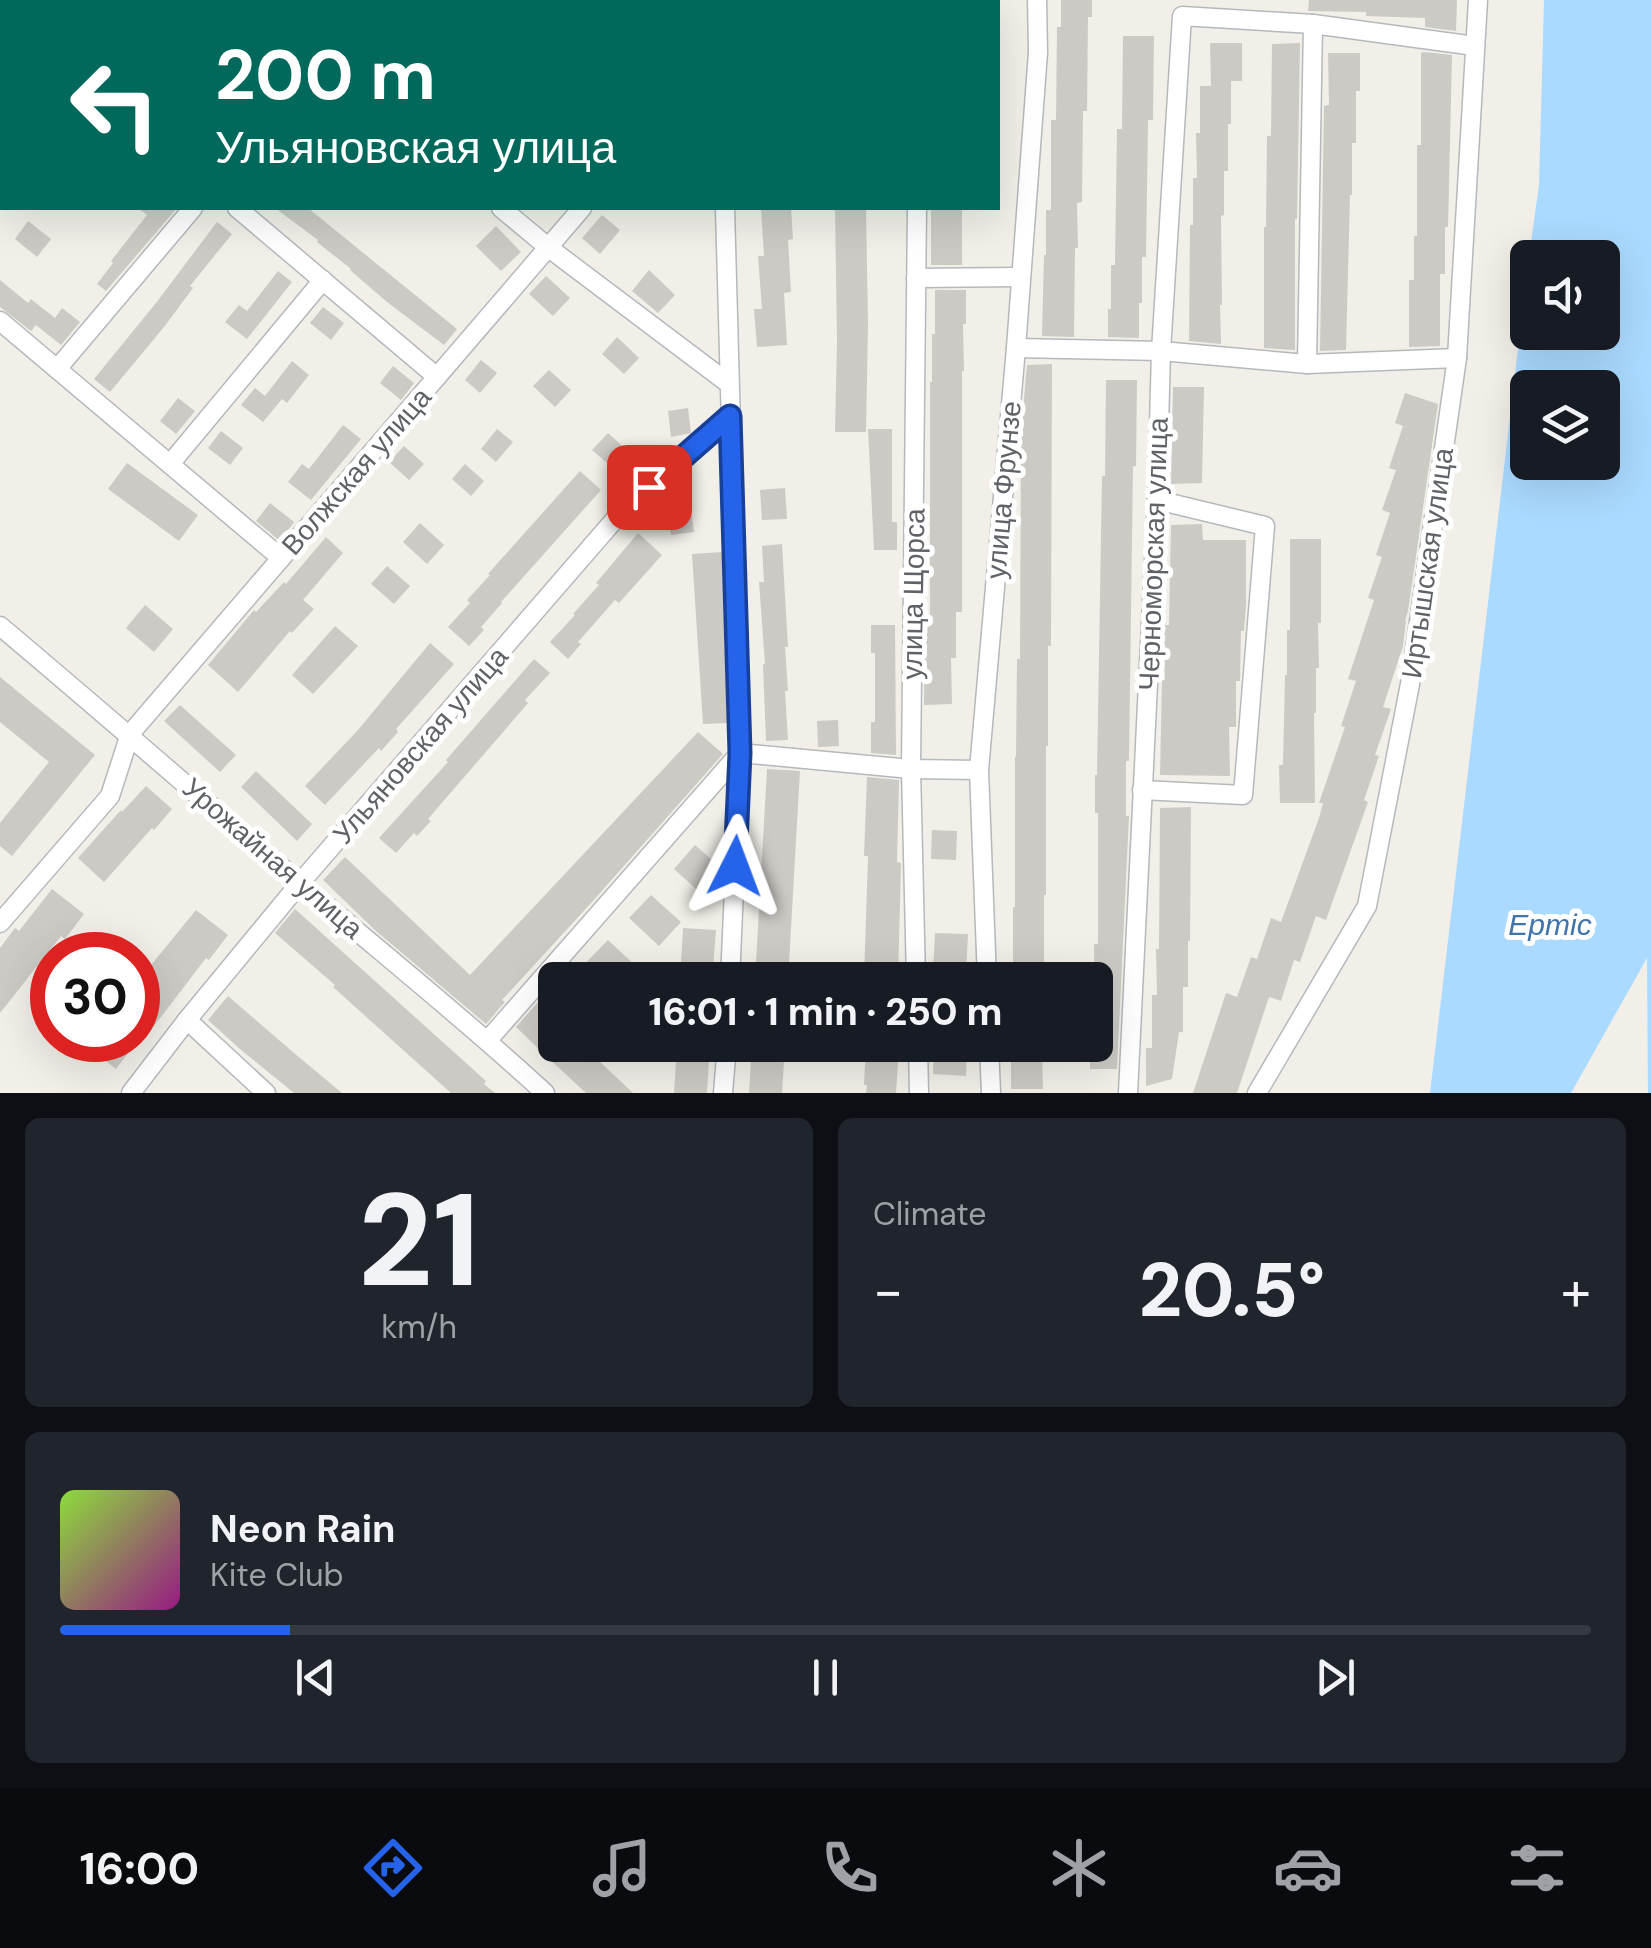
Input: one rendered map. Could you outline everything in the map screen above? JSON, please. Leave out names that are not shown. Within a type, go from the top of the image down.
[{"type":"street","name":"улица Фрунзе","points":[[986,962],[979,770],[1016,348],[1038,52],[1037,0]]},
{"type":"street","name":"Иртышская улица","points":[[1257,1093],[1367,906],[1410,684],[1457,358],[1478,0]]},
{"type":"street","name":"Черноморская улица","points":[[1128,1093],[1157,500],[1160,351],[1182,16],[1313,24]]},
{"type":"street","points":[[1307,364],[1313,24],[1475,46]]},
{"type":"street","points":[[57,369],[191,210]]},
{"type":"street","points":[[239,210],[437,377]]},
{"type":"street","points":[[503,210],[728,383]]},
{"type":"street","name":"Волжская улица","points":[[130,734],[580,210]]},
{"type":"street","points":[[726,210],[740,753],[731,962]]},
{"type":"street","name":"улица Щорса","points":[[916,210],[911,769],[916,962]]},
{"type":"street","points":[[916,278],[1020,276]]},
{"type":"street","points":[[170,464],[323,280]]},
{"type":"street","points":[[0,321],[281,558]]},
{"type":"street","points":[[1016,348],[1160,351],[1307,364],[1457,358]]},
{"type":"street","name":"Ульяновская улица","points":[[131,1093],[300,884],[622,510],[730,416]]},
{"type":"street","points":[[1142,790],[1243,795],[1264,526],[1157,500]]},
{"type":"street","name":"Урожайная улица","points":[[0,626],[488,1040],[544,1093]]},
{"type":"street","points":[[0,923],[110,796],[130,734]]},
{"type":"street","points":[[740,753],[911,769],[979,770]]},
{"type":"street","points":[[488,1040],[740,753]]},
{"type":"street","points":[[187,1020],[266,1093]]},
{"type":"street","points":[[723,1093],[726,1062]]},
{"type":"street","points":[[918,1062],[919,1093]]},
{"type":"street","points":[[990,1062],[991,1093]]},
{"type":"water","name":"Ертіс","points":[[1544,0],[1651,0],[1651,1093],[1647,958],[1571,1093],[1430,1093],[1510,417],[1510,480],[1620,480],[1620,370],[1516,370],[1518,350],[1620,350],[1620,240],[1531,240],[1539,185]]},
{"type":"building","points":[[1061,0],[1092,0],[1092,17],[1088,17],[1087,111],[1083,111],[1082,202],[1077,203],[1074,337],[1042,336],[1046,210],[1051,210],[1051,120],[1056,120]]},
{"type":"building","points":[[1309,0],[1457,0],[1456,31],[1425,27],[1425,18],[1308,11]]},
{"type":"building","points":[[1123,36],[1154,36],[1153,120],[1148,120],[1146,257],[1142,257],[1139,338],[1108,337],[1111,265],[1115,265],[1117,129],[1122,129]]},
{"type":"building","points":[[1210,43],[1242,43],[1242,81],[1231,81],[1228,171],[1224,171],[1221,344],[1189,341],[1196,133],[1200,133],[1200,86],[1211,86]]},
{"type":"building","points":[[1300,43],[1295,350],[1264,348],[1264,227],[1267,136],[1271,136],[1272,44]]},
{"type":"building","points":[[1424,52],[1452,55],[1448,227],[1445,274],[1440,274],[1440,346],[1409,347],[1409,280],[1414,280],[1417,236],[1417,145],[1421,145]]},
{"type":"building","points":[[1328,53],[1360,53],[1360,91],[1356,91],[1356,143],[1352,143],[1346,350],[1320,351],[1324,106],[1329,105]]},
{"type":"building","points":[[141,210],[175,210],[106,291],[97,284],[147,215]]},
{"type":"building","points":[[278,210],[310,210],[457,329],[444,345],[387,302],[318,240]]},
{"type":"building","points":[[761,210],[791,210],[793,239],[788,240],[791,292],[784,293],[787,345],[757,347],[754,309],[762,309],[758,256],[764,256]]},
{"type":"building","points":[[835,210],[866,210],[866,432],[835,432]]},
{"type":"building","points":[[931,210],[962,210],[962,265],[931,265]]},
{"type":"building","points":[[602,215],[620,230],[600,254],[582,238]]},
{"type":"building","points":[[28,221],[51,239],[37,257],[15,239]]},
{"type":"building","points":[[217,222],[232,234],[190,286],[193,288],[164,327],[110,392],[94,379]]},
{"type":"building","points":[[496,226],[521,252],[501,271],[476,246]]},
{"type":"building","points":[[649,270],[675,295],[658,313],[632,291]]},
{"type":"building","points":[[278,271],[292,282],[247,339],[225,322],[239,305],[247,311]]},
{"type":"building","points":[[546,276],[570,298],[553,316],[529,294]]},
{"type":"building","points":[[0,280],[28,303],[31,299],[55,318],[62,308],[80,322],[61,345],[36,325],[31,331],[0,307]]},
{"type":"building","points":[[935,290],[966,290],[962,612],[956,612],[956,658],[951,658],[952,704],[924,705],[925,621],[930,621],[930,382]]},
{"type":"building","points":[[323,307],[344,323],[331,340],[310,323]]},
{"type":"building","points":[[617,337],[639,358],[624,374],[602,354]]},
{"type":"building","points":[[481,360],[497,373],[480,393],[465,380]]},
{"type":"building","points":[[292,361],[309,375],[287,403],[282,399],[263,422],[241,405],[255,388],[265,396]]},
{"type":"building","points":[[1052,364],[1044,962],[1013,962],[1021,433],[1027,365]]},
{"type":"building","points":[[393,366],[414,383],[401,400],[380,383]]},
{"type":"building","points":[[549,370],[571,390],[555,407],[533,386]]},
{"type":"building","points":[[1106,380],[1137,380],[1126,761],[1129,816],[1117,1069],[1090,1069],[1090,1062],[1113,1062],[1113,962],[1094,962],[1094,944],[1098,944],[1095,775]]},
{"type":"building","points":[[1173,387],[1204,387],[1202,483],[1171,484]]},
{"type":"building","points":[[1405,393],[1438,404],[1403,646],[1383,707],[1391,709],[1375,755],[1379,756],[1364,800],[1368,802],[1326,920],[1316,916],[1300,962],[1294,960],[1281,1001],[1269,997],[1237,1093],[1193,1093],[1226,993],[1237,997],[1251,957],[1257,959],[1271,918],[1281,922],[1319,818],[1323,803],[1319,803],[1356,681],[1348,679],[1374,600],[1368,598],[1382,557],[1376,555],[1390,513],[1382,510],[1396,470],[1389,468],[1403,426],[1395,423]]},
{"type":"building","points":[[178,398],[195,411],[176,434],[160,421]]},
{"type":"building","points":[[688,408],[691,433],[671,437],[668,411]]},
{"type":"building","points":[[343,425],[361,439],[311,500],[288,482],[302,464],[309,469]]},
{"type":"building","points":[[497,429],[513,442],[496,462],[481,449]]},
{"type":"building","points":[[868,429],[892,429],[892,522],[897,522],[897,550],[874,550]]},
{"type":"building","points":[[221,431],[243,448],[230,465],[208,448]]},
{"type":"building","points":[[608,433],[629,452],[614,469],[592,450]]},
{"type":"building","points":[[404,446],[424,464],[409,480],[389,462]]},
{"type":"building","points":[[127,463],[198,515],[179,541],[108,489]]},
{"type":"building","points":[[465,464],[484,481],[471,496],[452,479]]},
{"type":"building","points":[[580,471],[601,490],[501,602],[469,646],[448,627],[470,603],[467,600],[488,574]]},
{"type":"building","points":[[785,488],[787,519],[762,520],[760,490]]},
{"type":"building","points":[[270,503],[294,522],[280,541],[256,521]]},
{"type":"building","points":[[690,503],[694,532],[671,535],[667,506]]},
{"type":"building","points":[[420,523],[444,545],[427,564],[403,542]]},
{"type":"building","points":[[1202,524],[1203,540],[1246,540],[1246,604],[1240,681],[1236,681],[1236,727],[1229,727],[1230,776],[1160,775],[1171,525]]},
{"type":"building","points":[[638,533],[662,555],[619,603],[615,600],[568,659],[550,642]]},
{"type":"building","points":[[326,537],[343,553],[303,600],[314,609],[238,692],[208,665],[254,610],[286,584]]},
{"type":"building","points":[[1290,539],[1321,539],[1321,623],[1314,713],[1315,803],[1280,803],[1279,765],[1283,765],[1290,630]]},
{"type":"building","points":[[782,544],[788,740],[766,741],[759,582],[764,582],[762,546]]},
{"type":"building","points":[[722,552],[727,723],[703,724],[692,554]]},
{"type":"building","points":[[387,566],[410,586],[394,604],[371,584]]},
{"type":"building","points":[[145,605],[173,629],[154,652],[126,628]]},
{"type":"building","points":[[871,625],[895,625],[896,755],[871,753],[875,653],[871,653]]},
{"type":"building","points":[[335,626],[358,646],[313,694],[292,675]]},
{"type":"building","points":[[430,643],[454,664],[381,751],[379,748],[325,805],[305,786],[358,730]]},
{"type":"building","points":[[534,659],[550,673],[428,819],[431,821],[396,853],[379,838]]},
{"type":"building","points":[[0,677],[95,755],[12,856],[0,846],[0,823],[49,762],[0,722]]},
{"type":"building","points":[[180,705],[236,755],[220,772],[164,721]]},
{"type":"building","points":[[838,720],[839,746],[818,747],[817,721]]},
{"type":"building","points":[[698,732],[723,754],[502,1000],[505,1002],[486,1024],[376,931],[323,880],[345,857],[470,975]]},
{"type":"building","points":[[767,769],[800,771],[789,962],[756,962]]},
{"type":"building","points":[[256,771],[312,824],[297,841],[241,787]]},
{"type":"building","points":[[867,777],[899,780],[898,962],[865,962],[868,856],[864,856]]},
{"type":"building","points":[[146,786],[172,809],[104,882],[78,858]]},
{"type":"building","points":[[1191,807],[1190,941],[1188,987],[1183,987],[1183,1032],[1179,1032],[1172,1079],[1146,1086],[1146,1048],[1152,1048],[1152,995],[1157,995],[1160,808]]},
{"type":"building","points":[[932,830],[957,831],[956,860],[931,859]]},
{"type":"building","points":[[695,845],[722,869],[722,876],[704,896],[674,869]]},
{"type":"building","points":[[52,889],[84,914],[70,932],[30,932],[30,975],[0,1013],[0,948],[15,928],[19,931]]},
{"type":"building","points":[[651,895],[681,922],[659,946],[629,918]]},
{"type":"building","points":[[295,909],[495,1093],[451,1093],[333,987],[275,933]]},
{"type":"building","points":[[196,910],[228,935],[209,960],[206,958],[160,1018],[160,954]]},
{"type":"building","points":[[683,928],[716,930],[713,962],[681,962]]},
{"type":"building","points":[[935,933],[968,934],[967,962],[934,962]]},
{"type":"building","points":[[608,940],[632,962],[587,962]]},
{"type":"building","points":[[228,996],[342,1093],[294,1093],[240,1049],[208,1020]]},
{"type":"building","points":[[538,1002],[538,1048],[516,1027]]},
{"type":"building","points":[[553,1062],[600,1062],[633,1093],[586,1093]]},
{"type":"building","points":[[676,1062],[709,1062],[707,1093],[674,1093]]},
{"type":"building","points":[[751,1062],[784,1062],[782,1093],[749,1093]]},
{"type":"building","points":[[865,1062],[898,1062],[896,1093],[866,1093]]},
{"type":"building","points":[[933,1062],[966,1062],[966,1076],[933,1074]]},
{"type":"building","points":[[1011,1062],[1042,1062],[1043,1089],[1011,1089]]},
{"type":"route","points":[[649,487],[730,416],[740,753],[735,866]]}]
